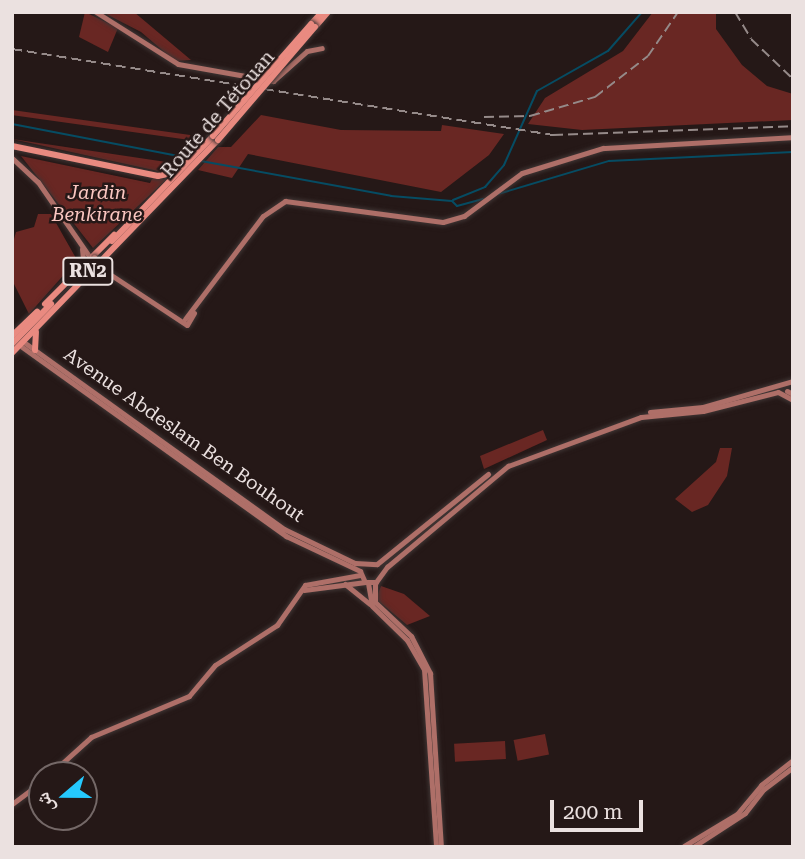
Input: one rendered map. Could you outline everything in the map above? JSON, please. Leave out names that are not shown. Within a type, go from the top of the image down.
[{"type":"highway","name":"Route de Tétouan","points":[[313,25],[321,12]]},
{"type":"highway","name":"Route de Tétouan","points":[[19,342],[153,205],[183,168],[204,145],[215,138],[313,25],[328,12]]},
{"type":"highway","name":"Route de Tétouan","points":[[12,353],[42,318],[193,168],[212,146],[215,138]]},
{"type":"highway","points":[[12,146],[158,176],[183,168]]},
{"type":"highway","points":[[19,342],[26,324],[153,205]]},
{"type":"highway","points":[[36,327],[91,265],[153,205]]},
{"type":"highway","points":[[26,324],[42,318]]},
{"type":"highway","points":[[35,349],[34,336],[42,318]]},
{"type":"main road","points":[[96,12],[178,64],[273,81],[307,51],[322,48]]},
{"type":"main road","points":[[12,158],[37,182],[91,265],[173,316],[188,319],[263,216],[285,201],[432,223],[459,218],[509,181],[611,147],[793,137]]},
{"type":"main road","name":"Avenue Abdeslam Ben Bouhout","points":[[19,342],[35,349],[284,528],[366,564]]},
{"type":"main road","name":"Avenue Abdeslam Ben Bouhout","points":[[19,342],[286,536],[360,573]]},
{"type":"main road","points":[[305,587],[369,583],[508,466],[640,417],[703,411],[786,388]]},
{"type":"main road","points":[[786,388],[793,400]]},
{"type":"main road","points":[[66,761],[97,734],[188,696],[215,665],[277,625],[305,587],[360,573],[366,564],[377,564],[502,465],[629,416],[703,407],[786,388]]},
{"type":"main road","points":[[377,564],[381,572]]},
{"type":"main road","points":[[360,573],[369,583],[375,602],[411,636],[430,673],[439,847]]},
{"type":"main road","points":[[369,583],[372,606]]},
{"type":"main road","points":[[345,584],[407,640],[424,669],[439,847]]},
{"type":"main road","points":[[683,847],[737,814],[761,785],[793,760]]},
{"type":"main road","points":[[693,847],[745,813],[764,789],[793,767]]},
{"type":"main road","points":[[12,804],[28,792]]},
{"type":"green space","points":[[85,12],[118,28],[108,52],[79,37]]},
{"type":"green space","points":[[102,12],[134,12],[191,60],[175,61],[141,32]]},
{"type":"green space","points":[[653,12],[716,12],[716,29],[742,65],[767,86],[793,94],[793,120],[582,130],[528,124],[545,98],[623,51]]},
{"type":"green space","points":[[12,110],[190,135],[190,140],[12,115]]},
{"type":"green space","points":[[261,115],[341,130],[441,131],[442,125],[504,134],[489,155],[441,192],[248,154],[232,178],[198,170],[218,147],[231,147]]},
{"type":"green space","points":[[12,139],[173,163],[179,166],[167,173]]},
{"type":"green space","name":"Jardin Benkirane","points":[[21,156],[150,183],[153,177],[166,180],[93,248]]},
{"type":"green space","points":[[38,214],[51,214],[77,260],[29,314],[12,280],[12,246],[16,232],[34,227]]},
{"type":"green space","points":[[543,430],[547,440],[484,469],[480,456]]},
{"type":"green space","points":[[720,448],[732,448],[727,476],[708,505],[692,512],[675,499],[716,462]]},
{"type":"green space","points":[[381,586],[404,594],[430,616],[407,625],[376,599]]},
{"type":"green space","points":[[545,734],[549,755],[518,761],[514,740]]},
{"type":"green space","points":[[505,741],[506,759],[455,762],[454,744]]},
{"type":"waterway","points":[[453,200],[485,187],[504,165],[537,91],[608,51],[642,12]]},
{"type":"waterway","points":[[12,124],[189,158]]},
{"type":"waterway","points":[[498,194],[609,161],[793,152]]},
{"type":"waterway","points":[[201,161],[391,196],[452,201],[457,206],[483,199]]},
{"type":"railway","points":[[484,117],[530,116],[595,97],[648,56],[678,12]]},
{"type":"railway","points":[[735,12],[751,39],[793,79]]},
{"type":"railway","points":[[12,49],[553,135],[793,126]]}]
